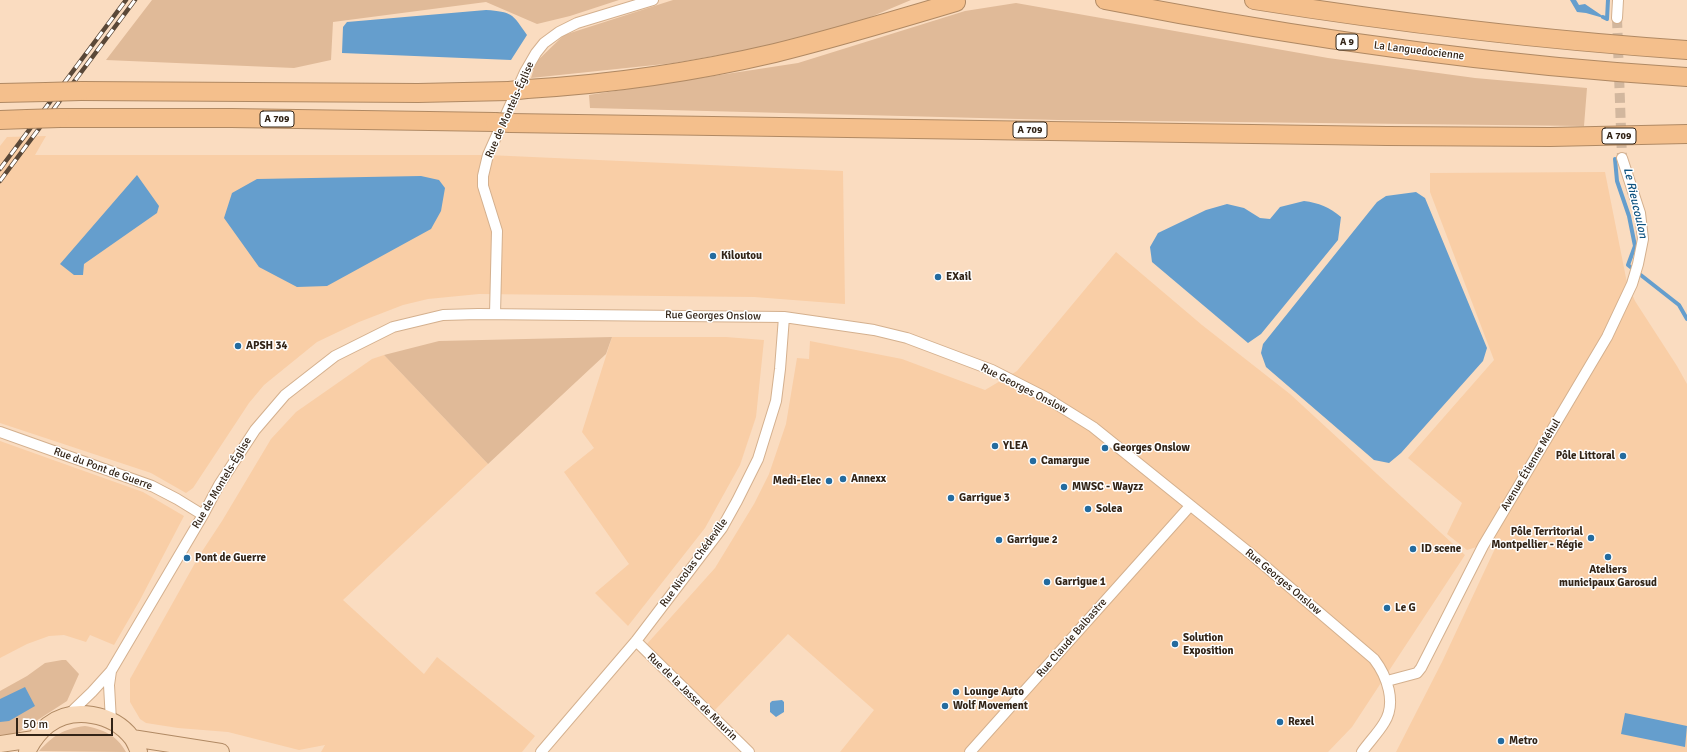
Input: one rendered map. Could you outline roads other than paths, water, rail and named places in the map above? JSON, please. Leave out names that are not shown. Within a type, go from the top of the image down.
[{"type":"highway","name":"La Languedocienne","points":[[1105,0],[1272,30],[1421,52],[1590,70],[1687,77]]},
{"type":"highway","points":[[1254,0],[1340,14],[1491,33],[1687,50]]},
{"type":"highway","points":[[0,93],[81,91],[418,93],[509,91],[600,83],[723,64],[824,40],[956,2]]},
{"type":"highway","name":"A 709","points":[[0,120],[60,118],[238,118],[1387,136],[1550,137],[1687,134]]},
{"type":"main road","points":[[0,744],[30,745],[48,725],[67,716],[82,714],[97,715],[111,721],[123,728],[136,745],[221,752]]},
{"type":"street","name":"Rue de Montels-Église","points":[[67,716],[111,671],[203,515],[219,485],[255,430],[285,394],[335,356],[393,327],[442,316],[495,314],[497,232],[483,186],[483,176],[488,155],[525,72],[536,53],[544,43],[559,32],[577,23],[653,0]]},
{"type":"street","points":[[1617,18],[1618,0]]},
{"type":"street","name":"Avenue Étienne Méhul","points":[[1388,681],[1417,673],[1421,668],[1483,546],[1607,337],[1626,298],[1637,269],[1643,239],[1640,213],[1622,158]]},
{"type":"street","name":"Rue Georges Onslow","points":[[495,314],[784,317],[874,330],[907,338],[992,370],[1045,397],[1093,427],[1263,564],[1374,660],[1388,681]]},
{"type":"street","name":"Rue Nicolas Chédeville","points":[[541,752],[636,641],[722,528],[758,458],[776,401],[784,317]]},
{"type":"street","name":"Rue du Pont de Guerre","points":[[0,432],[152,486],[177,498],[203,515]]},
{"type":"street","name":"Rue Claude Balbastre","points":[[970,752],[1190,506]]},
{"type":"street","name":"Rue de la Jasse de Maurin","points":[[636,641],[748,752]]},
{"type":"street","name":"Rue de Montels-Église","points":[[111,671],[109,684],[111,721]]},
{"type":"street","points":[[1362,752],[1385,721],[1390,705],[1388,681]]},
{"type":"water","points":[[1570,0],[1576,0],[1579,5],[1585,4],[1607,19],[1577,12]]},
{"type":"water","points":[[486,10],[511,15],[527,35],[511,60],[342,53],[343,27],[347,22]]},
{"type":"water","points":[[137,175],[159,206],[157,213],[84,264],[83,275],[74,275],[60,264]]},
{"type":"water","points":[[421,176],[439,180],[445,188],[441,211],[431,229],[327,286],[297,287],[259,267],[224,218],[232,193],[257,179]]},
{"type":"water","points":[[1416,192],[1425,198],[1487,348],[1483,361],[1401,453],[1389,463],[1374,460],[1266,367],[1261,353],[1263,344],[1377,202],[1386,196]]},
{"type":"water","points":[[1304,201],[1324,206],[1341,217],[1338,240],[1261,334],[1248,343],[1152,262],[1150,247],[1158,233],[1206,210],[1227,204],[1244,208],[1260,218],[1270,219],[1280,207]]},
{"type":"water","points":[[25,687],[35,706],[9,721],[0,722],[0,699]]},
{"type":"water","points":[[782,700],[784,702],[784,712],[776,717],[770,712],[770,703],[772,701]]},
{"type":"water","points":[[1625,713],[1687,726],[1685,747],[1621,734]]},
{"type":"waterway","points":[[1603,17],[1607,19],[1608,0]]},
{"type":"waterway","name":"Le Rieucoulon","points":[[1615,159],[1617,181],[1629,216],[1635,246],[1628,265],[1679,305],[1687,319]]},
{"type":"tunnel","points":[[1617,18],[1622,158]]},
{"type":"railway","points":[[0,169],[126,0]]},
{"type":"railway","points":[[0,181],[135,0]]},
{"type":"place","name":"Kiloutou","points":[[713,256]]},
{"type":"place","name":"EXail","points":[[938,277]]},
{"type":"place","name":"APSH 34","points":[[238,346]]},
{"type":"place","name":"YLEA","points":[[995,446]]},
{"type":"place","name":"Georges Onslow","points":[[1105,448]]},
{"type":"place","name":"Pôle Littoral","points":[[1623,456]]},
{"type":"place","name":"Camargue","points":[[1033,461]]},
{"type":"place","name":"Annexx","points":[[843,479]]},
{"type":"place","name":"Medi-Elec","points":[[829,481]]},
{"type":"place","name":"MWSC - Wayzz","points":[[1064,487]]},
{"type":"place","name":"Garrigue 3","points":[[951,498]]},
{"type":"place","name":"Solea","points":[[1088,509]]},
{"type":"place","name":"Pôle Territorial Montpellier - Régie","points":[[1591,538]]},
{"type":"place","name":"Garrigue 2","points":[[999,540]]},
{"type":"place","name":"ID scene","points":[[1413,549]]},
{"type":"place","name":"Ateliers municipaux Garosud","points":[[1608,557]]},
{"type":"place","name":"Pont de Guerre","points":[[187,558]]},
{"type":"place","name":"Garrigue 1","points":[[1047,582]]},
{"type":"place","name":"Le G","points":[[1387,608]]},
{"type":"place","name":"Solution Exposition","points":[[1175,644]]},
{"type":"place","name":"Lounge Auto","points":[[956,692]]},
{"type":"place","name":"Wolf Movement","points":[[945,706]]},
{"type":"place","name":"Rexel","points":[[1280,722]]},
{"type":"place","name":"Metro","points":[[1501,741]]}]
